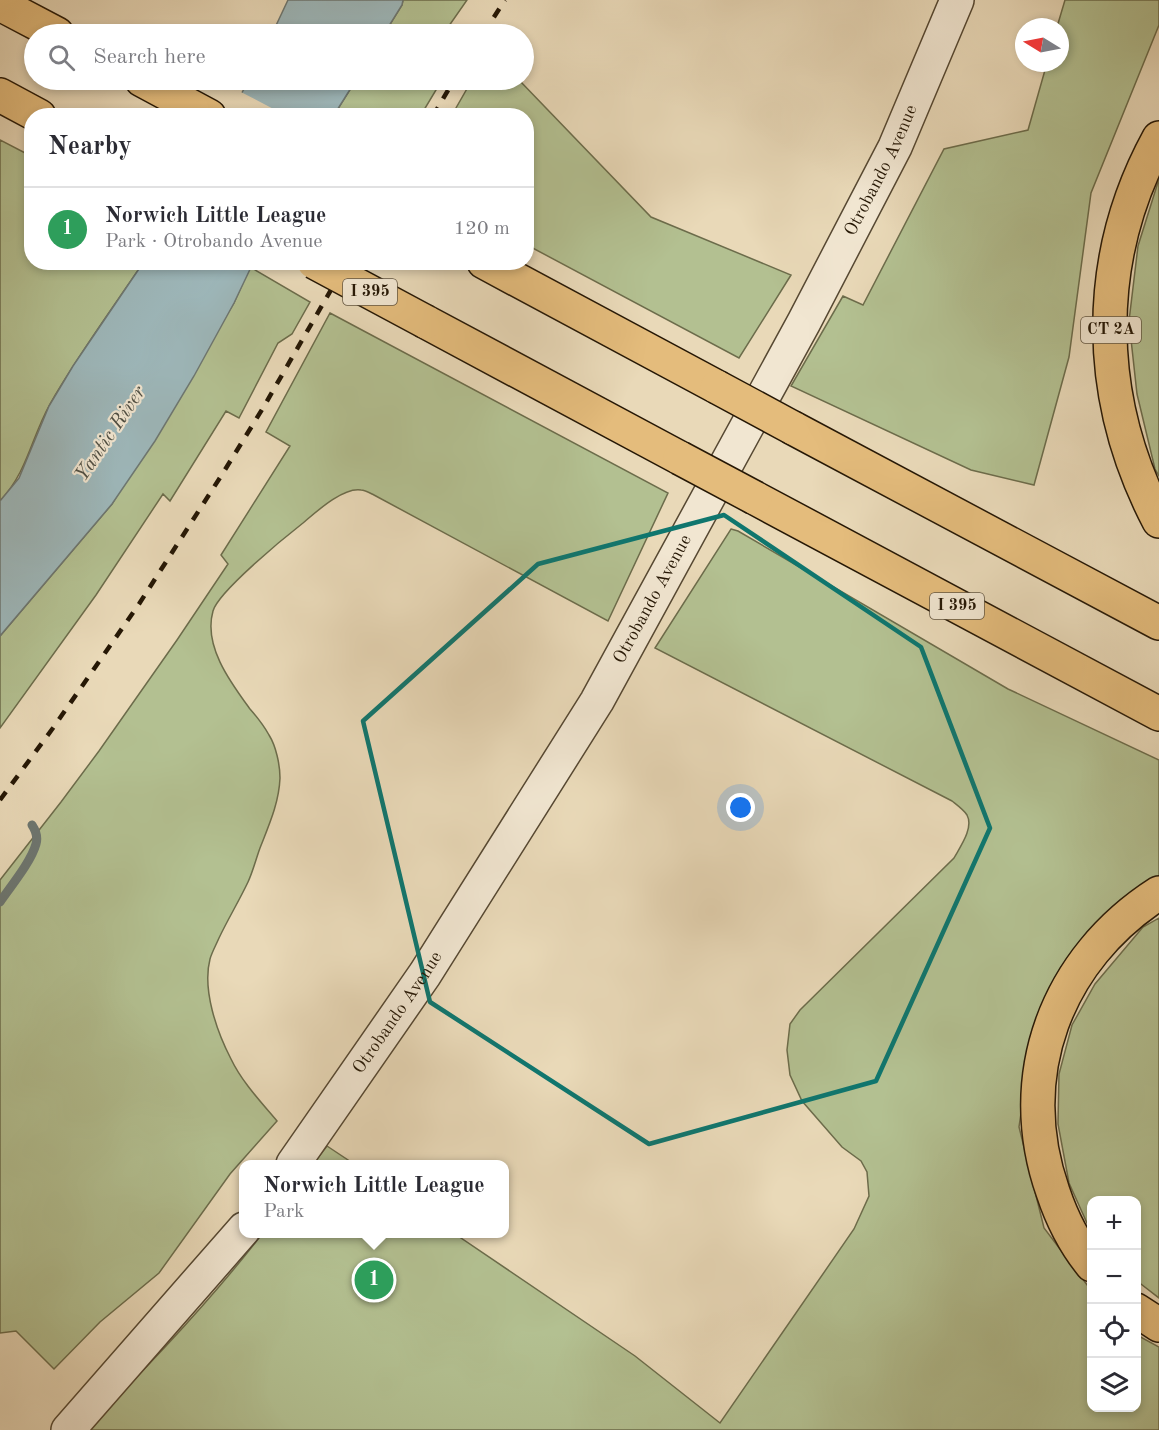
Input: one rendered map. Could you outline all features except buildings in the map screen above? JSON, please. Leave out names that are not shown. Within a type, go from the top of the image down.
[{"type":"highway","points":[[0,4],[38,24]]},
{"type":"highway","points":[[161,90],[194,108]]},
{"type":"highway","points":[[0,95],[24,108]]},
{"type":"highway","name":"CT 2A","points":[[1159,138],[1140,176],[1120,238],[1114,270],[1110,346],[1116,402],[1127,445],[1137,474],[1159,521]]},
{"type":"highway","name":"I 395","points":[[329,270],[1159,714]]},
{"type":"highway","points":[[499,270],[1159,623]]},
{"type":"highway","points":[[1087,1259],[1067,1226],[1048,1179],[1038,1131],[1038,1083],[1041,1064],[1058,1008],[1085,960],[1125,918],[1159,893]]},
{"type":"highway","points":[[1141,1313],[1159,1325]]},
{"type":"street","name":"Otrobando Avenue","points":[[296,1160],[425,974],[597,701],[804,322],[890,157],[957,0]]},
{"type":"street","points":[[68,1430],[239,1234]]},
{"type":"highlighted area","points":[[724,515],[921,647],[990,828],[876,1081],[649,1144],[430,1002],[363,721],[538,564]]},
{"type":"green space","points":[[403,0],[467,0],[450,24],[390,24]]},
{"type":"green space","points":[[1065,0],[1159,0],[1159,25],[1091,193],[1069,357],[1034,485],[971,470],[791,386],[843,296],[863,305],[944,149],[1028,130],[1044,72],[1069,72],[1069,18],[1060,18]]},
{"type":"green space","points":[[350,90],[436,90],[425,108],[338,108]]},
{"type":"green space","points":[[466,90],[529,90],[651,217],[791,275],[739,358],[534,249],[534,108],[456,108]]},
{"type":"green space","points":[[0,140],[24,152],[24,270],[138,270],[50,404],[17,478],[0,501]]},
{"type":"green space","points":[[1159,179],[1159,476],[1155,469],[1137,394],[1129,321],[1138,246]]},
{"type":"green space","points":[[249,270],[255,270],[310,302],[292,334],[278,343],[239,418],[226,411],[170,501],[163,494],[96,595],[0,728],[0,636],[112,504],[234,303]]},
{"type":"green space","points":[[330,313],[668,493],[608,621],[361,490],[346,492],[322,507],[253,565],[218,602],[213,611],[211,624],[215,651],[227,676],[271,739],[277,756],[280,778],[273,814],[250,878],[211,956],[208,971],[209,997],[221,1036],[235,1067],[252,1092],[277,1121],[242,1160],[239,1160],[239,1164],[159,1273],[100,1322],[54,1369],[16,1331],[0,1333],[0,880],[99,751],[228,564],[221,555],[290,446],[266,432]]},
{"type":"green space","points":[[731,529],[1008,689],[1159,760],[1159,879],[1117,907],[1061,967],[1032,1039],[1019,1127],[1044,1228],[1087,1285],[1087,1412],[1141,1412],[1141,1337],[1159,1347],[1159,1430],[84,1430],[176,1335],[259,1238],[461,1238],[635,1356],[720,1423],[854,1229],[869,1196],[867,1172],[861,1161],[842,1147],[802,1101],[790,1075],[787,1050],[790,1024],[800,1010],[954,858],[965,837],[969,820],[962,809],[952,801],[655,648]]},
{"type":"green space","points":[[1159,918],[1159,1298],[1141,1284],[1141,1196],[1087,1196],[1087,1223],[1069,1183],[1058,1124],[1059,1074],[1072,1025],[1095,984],[1143,927]]},
{"type":"green space","points":[[327,1146],[348,1160],[316,1160]]},
{"type":"water","points":[[288,0],[403,0],[390,24],[277,24]]},
{"type":"water","points":[[243,90],[350,90],[338,108],[233,108]]},
{"type":"water","name":"Yantic River","points":[[138,270],[250,270],[194,376],[155,441],[112,504],[0,636],[0,501],[19,478],[49,406],[73,366]]},
{"type":"pier","points":[[239,91],[272,108],[230,108]]},
{"type":"waterway","points":[[0,902],[25,866],[36,844],[37,836],[32,825]]},
{"type":"railway","points":[[489,24],[505,0]]},
{"type":"railway","points":[[438,108],[448,90]]},
{"type":"railway","points":[[0,800],[139,604],[263,408],[342,270]]},
{"type":"place","name":"Norwich Little League","points":[[374,1280]]}]
